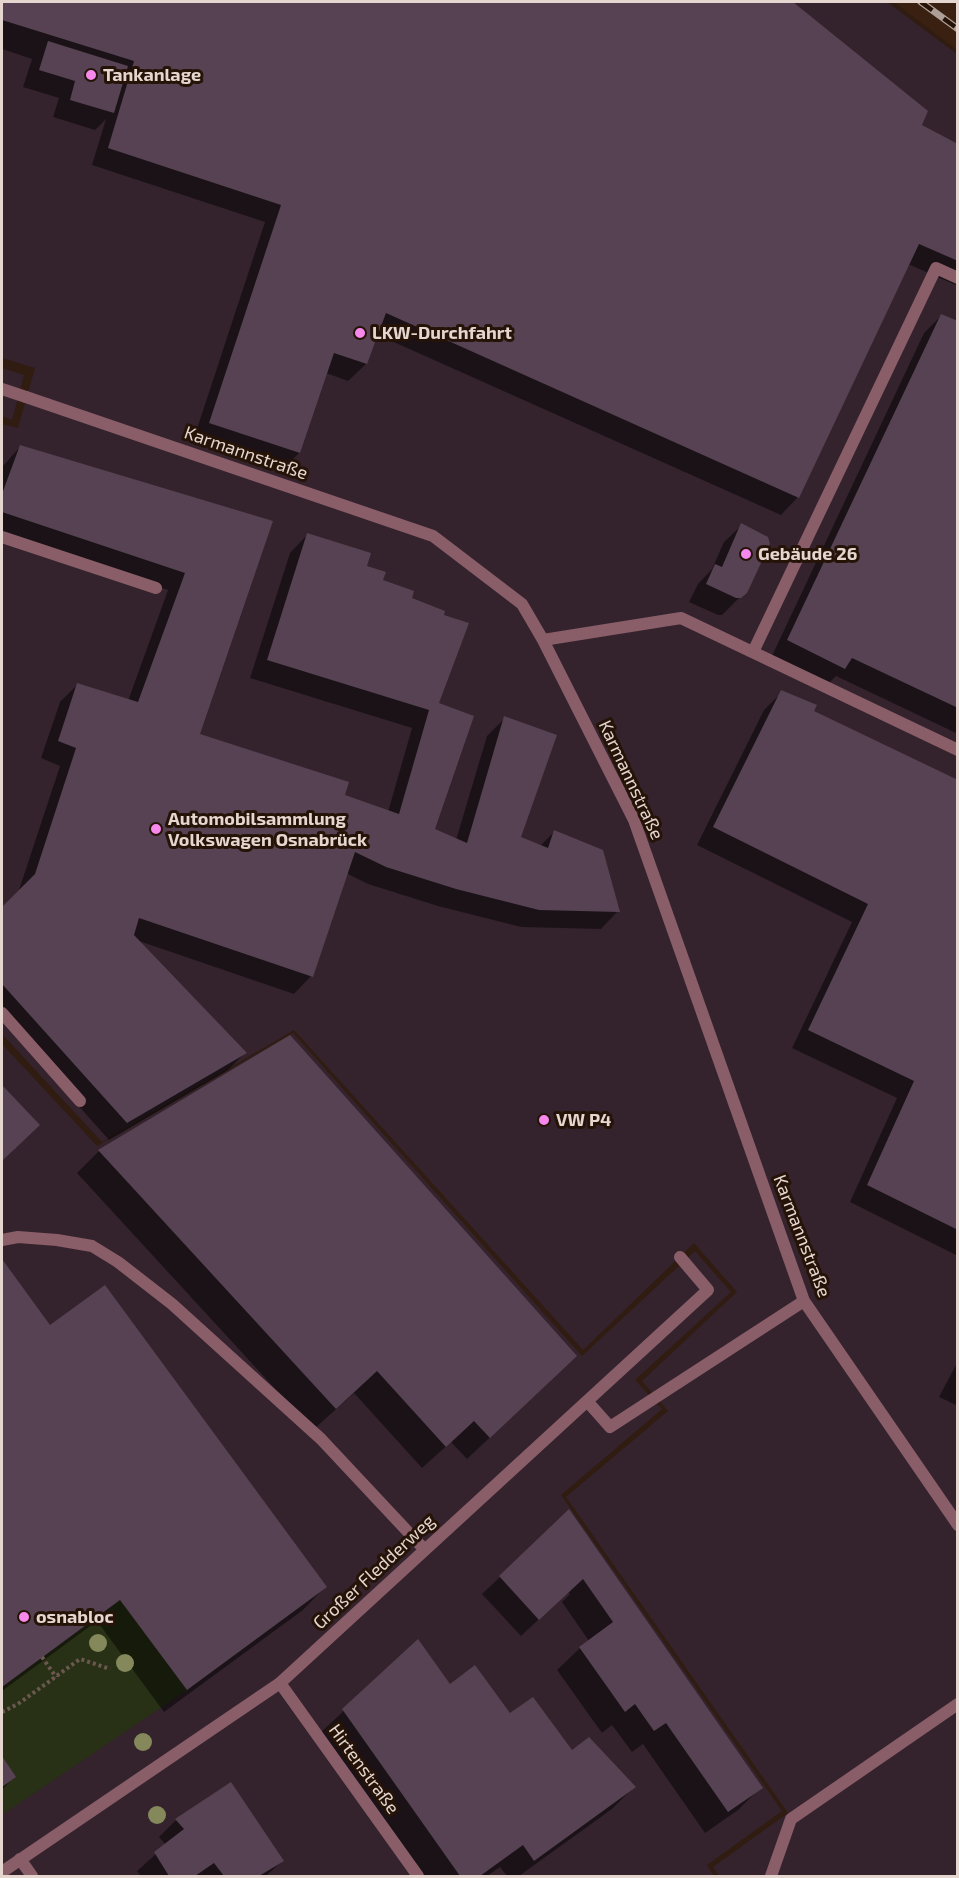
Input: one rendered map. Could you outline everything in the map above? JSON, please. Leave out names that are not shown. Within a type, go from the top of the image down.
[{"type":"street","points":[[753,652],[936,268],[957,278]]},
{"type":"street","name":"Karmannstraße","points":[[2,389],[433,536],[522,604],[543,640],[634,820],[804,1301],[957,1526]]},
{"type":"street","points":[[2,537],[156,588]]},
{"type":"street","points":[[543,640],[681,618],[957,750]]},
{"type":"street","points":[[2,1013],[81,1101]]},
{"type":"street","points":[[2,1240],[18,1237],[92,1246],[118,1262],[172,1304],[321,1439],[424,1550]]},
{"type":"street","name":"Großer Fledderweg","points":[[2,1872],[280,1683],[708,1290],[680,1257]]},
{"type":"street","points":[[587,1401],[610,1427],[804,1301]]},
{"type":"street","name":"Hirtenstraße","points":[[280,1683],[418,1876]]},
{"type":"street","points":[[771,1876],[791,1819],[957,1704]]},
{"type":"street","points":[[20,1859],[32,1876]]},
{"type":"path","points":[[42,1657],[56,1677]]},
{"type":"path","points":[[2,1712],[18,1704],[80,1659],[110,1669]]},
{"type":"shaded area","points":[[2,2],[887,2],[957,54],[957,1876],[719,1876],[713,1867],[788,1813],[566,1497],[668,1411],[642,1381],[737,1292],[694,1243],[583,1350],[294,1030],[102,1142],[2,1034],[2,424],[18,428],[35,368],[2,358]]},
{"type":"shaded area","points":[[894,2],[957,2],[957,50]]},
{"type":"shaded area","points":[[2,368],[24,375],[12,420],[2,416]]},
{"type":"shaded area","points":[[293,1033],[582,1356],[695,1251],[731,1292],[635,1380],[662,1409],[561,1495],[782,1811],[707,1865],[714,1876],[2,1876],[2,1044],[97,1146]]},
{"type":"green space","points":[[120,1600],[187,1690],[2,1815],[2,1787],[16,1777],[2,1756],[2,1687]]},
{"type":"building","points":[[2,2],[793,2],[928,111],[922,125],[958,144],[958,261],[919,244],[799,498],[386,313],[367,364],[334,353],[300,453],[209,423],[281,205],[108,148],[134,61],[2,20]]},
{"type":"building","name":"Tankanlage","points":[[48,41],[128,66],[114,113],[70,100],[75,81],[39,70]]},
{"type":"building","points":[[941,314],[958,321],[958,708],[852,658],[845,669],[787,640]]},
{"type":"building","points":[[20,445],[273,521],[200,734],[349,782],[345,795],[399,814],[429,710],[267,660],[307,533],[371,553],[367,566],[386,572],[383,580],[414,591],[412,598],[445,611],[444,615],[469,623],[439,703],[474,716],[435,829],[467,843],[504,716],[557,735],[521,837],[548,848],[554,830],[603,850],[620,912],[539,910],[456,889],[386,867],[355,852],[313,977],[139,918],[134,935],[247,1053],[127,1123],[2,984],[2,907],[35,874],[76,748],[58,741],[77,683],[138,702],[185,573],[2,512],[2,494]]},
{"type":"building","name":"Gebäude 26","points":[[741,523],[768,537],[770,544],[747,593],[741,598],[736,598],[706,584],[715,564],[722,567]]},
{"type":"building","points":[[781,690],[817,705],[814,711],[958,780],[958,1230],[867,1185],[914,1081],[808,1030],[868,904],[713,827]]},
{"type":"building","points":[[290,1035],[577,1356],[490,1438],[474,1421],[446,1447],[377,1371],[336,1409],[98,1150]]},
{"type":"building","points":[[2,1085],[40,1125],[2,1161]]},
{"type":"building","points":[[2,1259],[50,1325],[105,1285],[327,1587],[187,1690],[120,1600],[2,1687]]},
{"type":"building","points":[[569,1509],[763,1788],[728,1812],[666,1723],[654,1731],[635,1704],[625,1712],[579,1647],[613,1622],[583,1579],[539,1620],[499,1576]]},
{"type":"building","points":[[418,1639],[450,1684],[475,1665],[510,1713],[533,1697],[572,1750],[589,1737],[636,1787],[534,1861],[523,1845],[480,1876],[460,1876],[342,1709]]},
{"type":"building","points":[[2,1756],[16,1777],[2,1787]]},
{"type":"building","points":[[231,1782],[284,1861],[259,1876],[224,1876],[214,1863],[195,1876],[169,1876],[154,1852],[184,1829],[175,1819]]},
{"type":"railway","points":[[921,2],[958,29]]},
{"type":"place","name":"Tankanlage","points":[[91,75]]},
{"type":"place","name":"LKW-Durchfahrt","points":[[360,333]]},
{"type":"place","name":"Gebäude 26","points":[[746,554]]},
{"type":"place","name":"Automobilsammlung Volkswagen Osnabrück","points":[[156,829]]},
{"type":"place","name":"VW P4","points":[[544,1120]]},
{"type":"place","name":"osnabloc","points":[[24,1617]]}]
